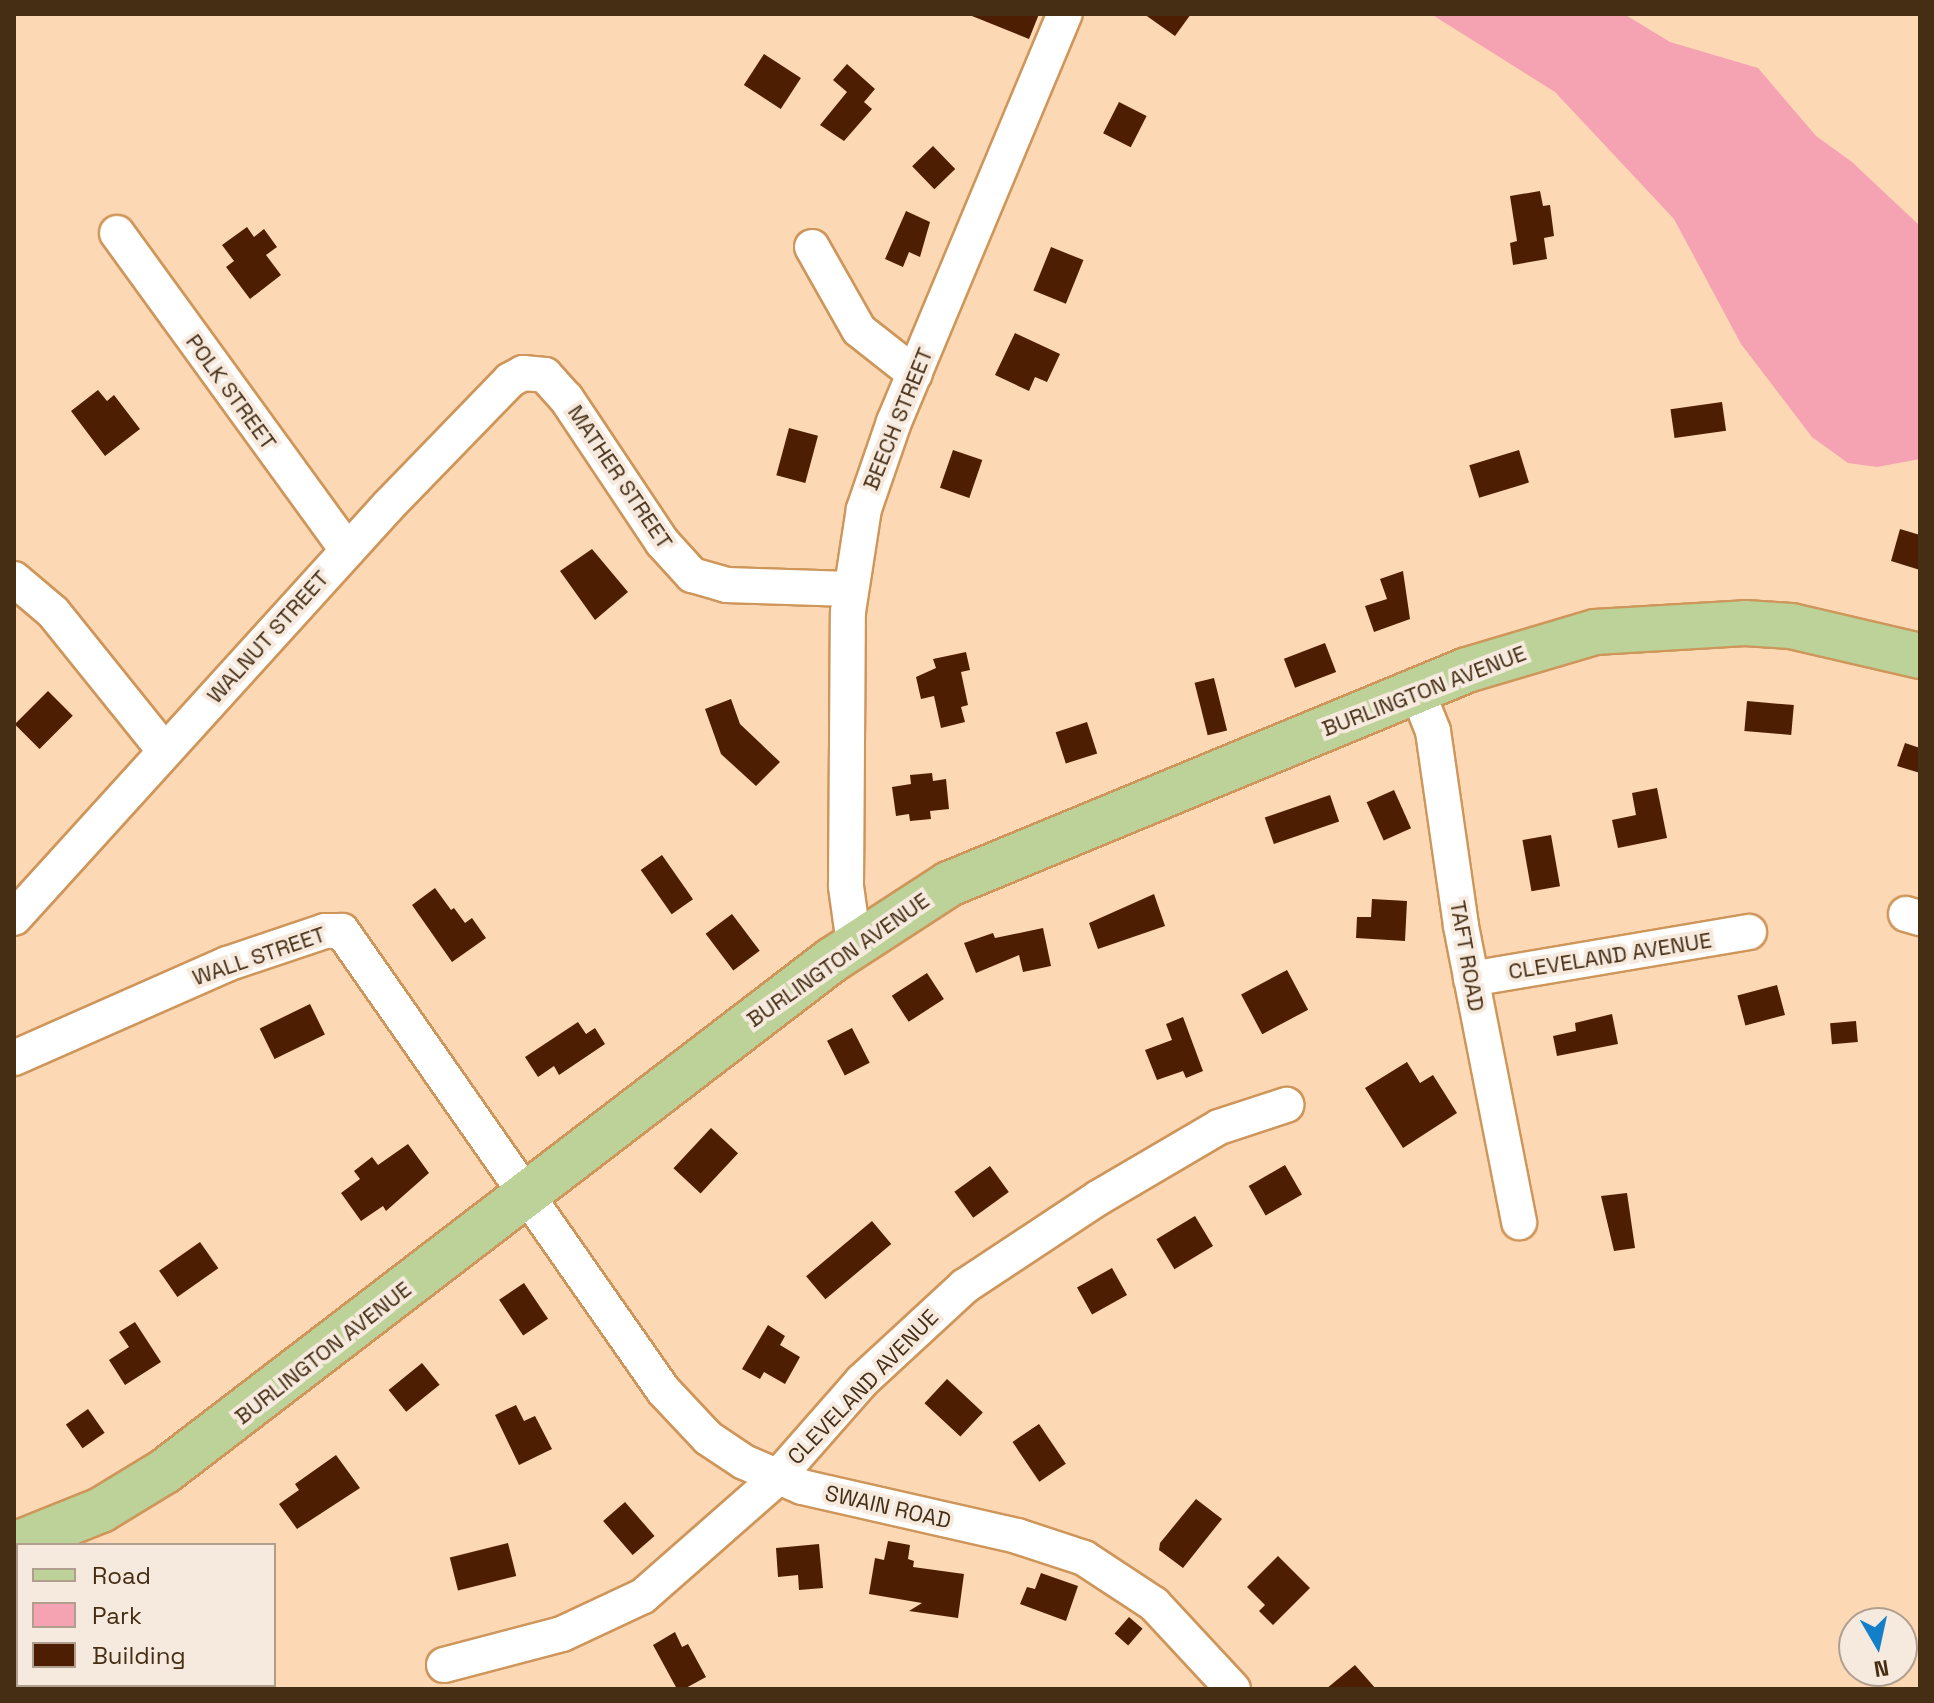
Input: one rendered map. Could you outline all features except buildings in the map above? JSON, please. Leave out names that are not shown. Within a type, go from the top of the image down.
[{"type":"main road","name":"BURLINGTON AVENUE","points":[[19,1543],[101,1510],[165,1471],[854,944],[949,884],[1417,691],[1522,652],[1637,627],[1791,626],[1920,656]]},
{"type":"street","name":"BEECH STREET","points":[[854,944],[846,886],[850,589],[871,481],[1065,14]]},
{"type":"street","name":"POLK STREET","points":[[117,233],[347,550]]},
{"type":"street","points":[[812,247],[859,330],[915,374]]},
{"type":"street","name":"WALNUT STREET","points":[[14,918],[163,749],[347,550],[510,380],[535,371]]},
{"type":"street","name":"MATHER STREET","points":[[535,371],[566,398],[662,542],[692,575],[726,585],[850,589]]},
{"type":"street","points":[[14,579],[53,612],[163,749]]},
{"type":"street","name":"TAFT ROAD","points":[[1417,691],[1433,731],[1471,979],[1519,1222]]},
{"type":"street","name":"WALL STREET","points":[[14,1058],[227,964],[336,930],[351,939],[529,1192]]},
{"type":"street","name":"CLEVELAND AVENUE","points":[[1471,979],[1749,932]]},
{"type":"street","name":"CLEVELAND AVENUE","points":[[444,1665],[562,1634],[627,1606],[671,1574],[776,1479],[862,1381],[965,1286],[1098,1198],[1219,1127],[1286,1105]]},
{"type":"street","name":"SWAIN ROAD","points":[[529,1192],[673,1402],[708,1438],[776,1479],[1017,1536],[1084,1558],[1154,1604],[1233,1689]]},
{"type":"green space","points":[[1431,14],[1624,14],[1670,42],[1758,68],[1816,136],[1852,162],[1920,226],[1920,459],[1877,467],[1848,463],[1812,437],[1741,344],[1674,219],[1555,92]]}]
